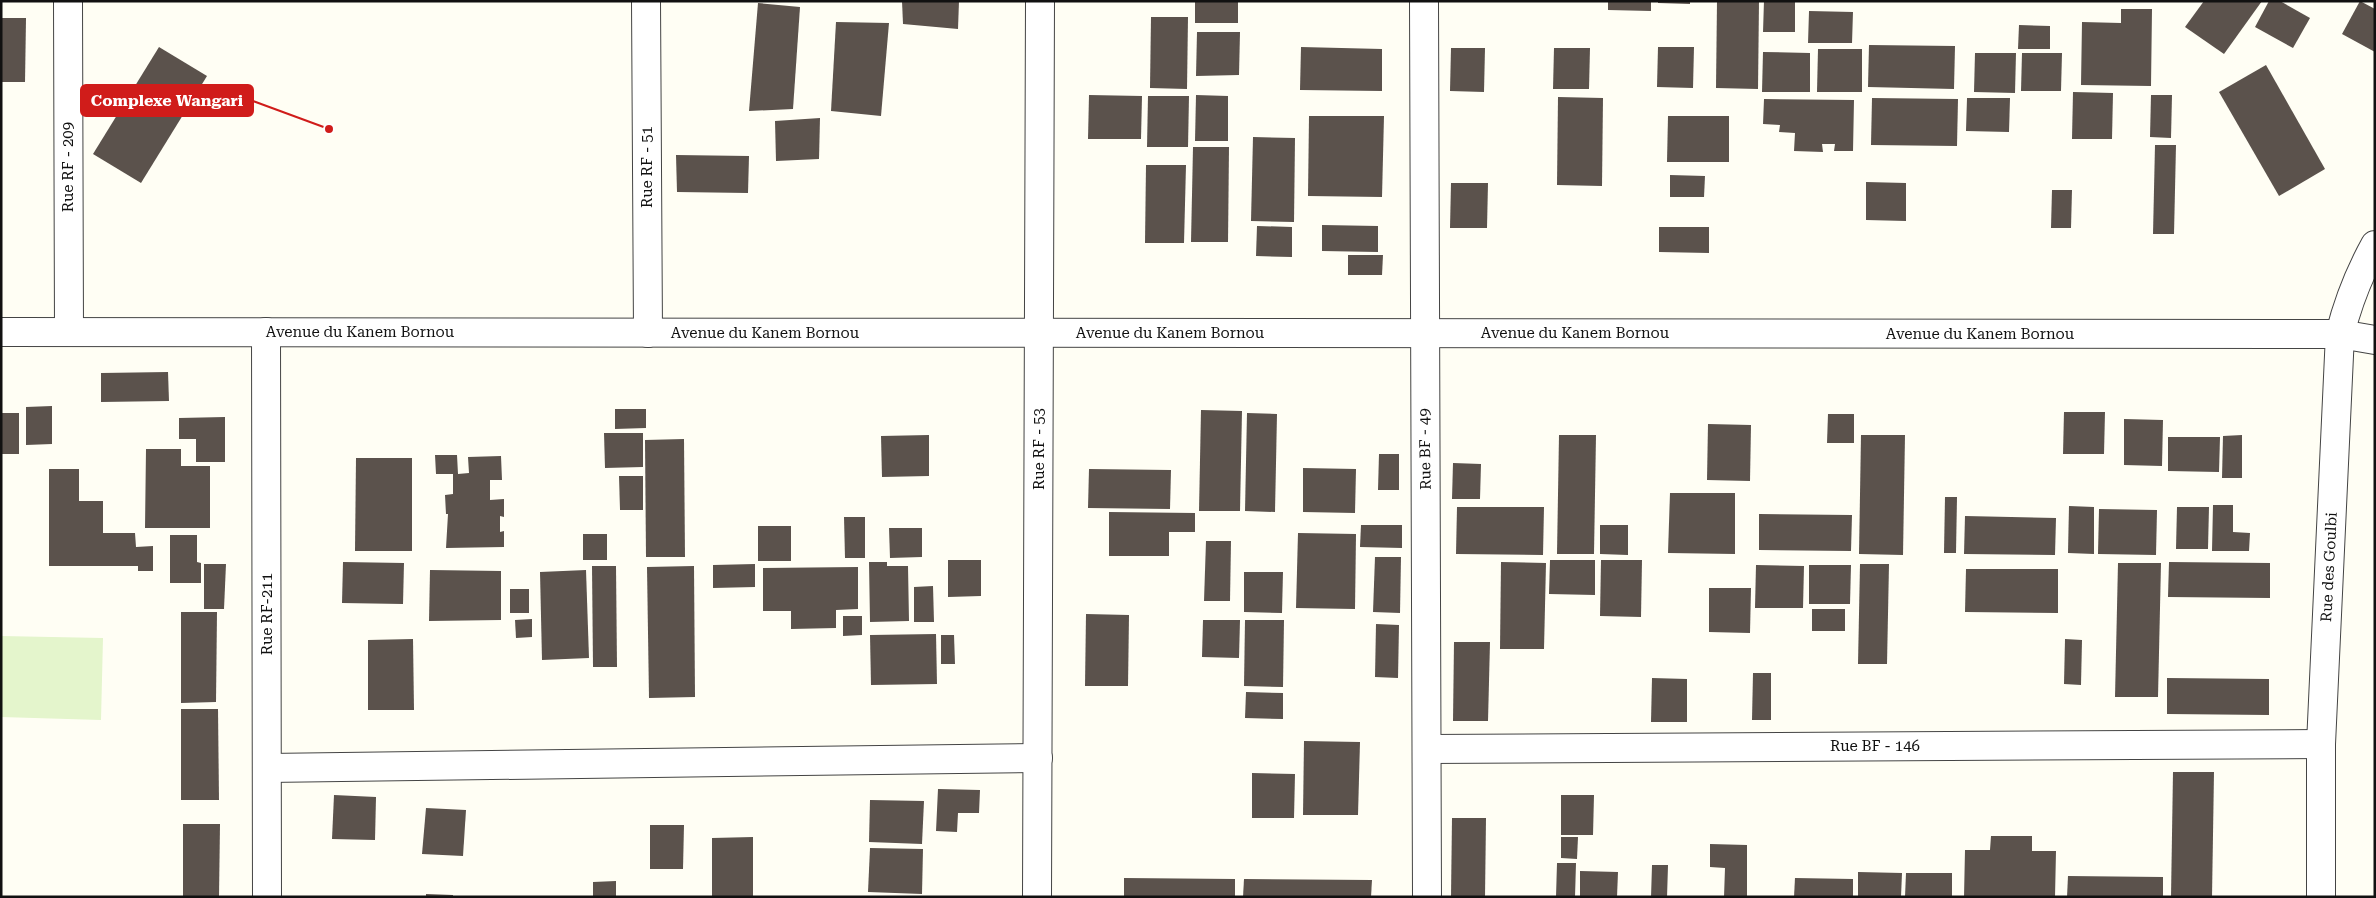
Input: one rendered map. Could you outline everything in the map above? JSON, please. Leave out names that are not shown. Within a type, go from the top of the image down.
[{"type":"street","name":"Rue RF - 209","points":[[68,1],[69,332]]},
{"type":"street","name":"Rue RF - 51","points":[[646,1],[648,332]]},
{"type":"street","name":"Rue RF - 53","points":[[1037,897],[1040,1]]},
{"type":"street","name":"Rue BF - 49","points":[[1424,1],[1427,897]]},
{"type":"street","name":"Rue des Goulbi","points":[[2321,897],[2321,744],[2340,334],[2347,304],[2359,275],[2375,245]]},
{"type":"street","name":"Avenue du Kanem Bornou","points":[[1,332],[2340,334],[2375,340]]},
{"type":"street","name":"Rue RF-211","points":[[266,332],[267,897]]},
{"type":"street","name":"Rue BF - 146","points":[[1428,748],[2321,744]]},
{"type":"street","points":[[267,768],[1038,758]]},
{"type":"green space","points":[[1,636],[103,638],[101,720],[1,717]]},
{"type":"building","points":[[902,1],[959,1],[958,29],[903,24]]},
{"type":"building","points":[[1195,1],[1238,1],[1238,23],[1195,23]]},
{"type":"building","points":[[1608,1],[1651,1],[1651,11],[1608,10]]},
{"type":"building","points":[[1658,1],[1690,1],[1690,4],[1658,3]]},
{"type":"building","points":[[1717,1],[1759,1],[1758,89],[1716,88]]},
{"type":"building","points":[[1764,1],[1795,1],[1795,32],[1763,32]]},
{"type":"building","points":[[2204,1],[2262,1],[2224,54],[2185,27]]},
{"type":"building","points":[[2269,1],[2280,1],[2310,18],[2293,48],[2255,27]]},
{"type":"building","points":[[2360,1],[2375,9],[2375,52],[2342,34]]},
{"type":"building","points":[[758,3],[800,7],[793,109],[749,111]]},
{"type":"building","points":[[2121,9],[2152,9],[2151,86],[2081,85],[2082,22],[2121,23]]},
{"type":"building","points":[[1809,11],[1853,12],[1852,43],[1808,43]]},
{"type":"building","points":[[1151,17],[1188,17],[1187,89],[1150,88]]},
{"type":"building","points":[[1,18],[26,18],[25,82],[1,82]]},
{"type":"building","points":[[836,22],[889,23],[881,116],[831,111]]},
{"type":"building","points":[[2019,25],[2050,26],[2050,49],[2018,49]]},
{"type":"building","points":[[1197,32],[1240,32],[1239,75],[1196,76]]},
{"type":"building","points":[[1869,45],[1955,46],[1954,89],[1868,87]]},
{"type":"building","points":[[159,47],[207,76],[141,183],[93,154]]},
{"type":"building","points":[[1301,47],[1382,49],[1382,91],[1300,90]]},
{"type":"building","points":[[1658,47],[1694,47],[1693,88],[1657,87]]},
{"type":"building","points":[[1451,48],[1485,48],[1484,92],[1450,91]]},
{"type":"building","points":[[1554,48],[1590,48],[1589,89],[1553,89]]},
{"type":"building","points":[[1818,49],[1862,49],[1862,92],[1817,92]]},
{"type":"building","points":[[1763,52],[1810,53],[1810,92],[1762,92]]},
{"type":"building","points":[[1975,53],[2016,53],[2015,93],[1974,92]]},
{"type":"building","points":[[2022,53],[2062,53],[2061,91],[2021,91]]},
{"type":"building","points":[[2266,65],[2325,169],[2279,196],[2219,92]]},
{"type":"building","points":[[2073,92],[2113,93],[2112,139],[2072,139]]},
{"type":"building","points":[[1089,95],[1142,96],[1141,139],[1088,139]]},
{"type":"building","points":[[1196,95],[1228,96],[1228,141],[1195,141]]},
{"type":"building","points":[[2151,95],[2172,95],[2171,138],[2150,137]]},
{"type":"building","points":[[1148,96],[1189,96],[1188,147],[1147,147]]},
{"type":"building","points":[[1558,97],[1603,98],[1602,186],[1557,185]]},
{"type":"building","points":[[1872,98],[1958,99],[1957,146],[1871,145]]},
{"type":"building","points":[[1967,98],[2010,98],[2009,132],[1966,131]]},
{"type":"building","points":[[1764,99],[1854,100],[1853,151],[1834,151],[1835,144],[1822,144],[1823,152],[1794,151],[1795,133],[1779,132],[1780,125],[1763,124]]},
{"type":"building","points":[[1309,116],[1384,116],[1382,197],[1308,196]]},
{"type":"building","points":[[1668,116],[1729,116],[1729,162],[1667,162]]},
{"type":"building","points":[[820,118],[819,159],[776,161],[775,121]]},
{"type":"building","points":[[1253,137],[1295,138],[1294,222],[1251,221]]},
{"type":"building","points":[[2155,145],[2176,145],[2174,234],[2153,234]]},
{"type":"building","points":[[1193,147],[1229,147],[1228,242],[1191,242]]},
{"type":"building","points":[[676,155],[749,156],[748,193],[677,192]]},
{"type":"building","points":[[1146,165],[1186,165],[1184,243],[1145,243]]},
{"type":"building","points":[[1670,175],[1705,176],[1704,197],[1670,197]]},
{"type":"building","points":[[1866,182],[1906,183],[1906,221],[1866,220]]},
{"type":"building","points":[[1451,183],[1488,183],[1487,228],[1450,228]]},
{"type":"building","points":[[2052,190],[2072,190],[2071,228],[2051,228]]},
{"type":"building","points":[[1322,225],[1378,226],[1378,252],[1322,251]]},
{"type":"building","points":[[1257,226],[1292,227],[1292,257],[1256,256]]},
{"type":"building","points":[[1659,227],[1709,227],[1709,253],[1659,252]]},
{"type":"building","points":[[1348,255],[1383,255],[1382,275],[1348,275]]},
{"type":"building","points":[[168,372],[169,401],[101,402],[101,373]]},
{"type":"building","points":[[52,406],[52,444],[26,445],[26,407]]},
{"type":"building","points":[[615,409],[646,409],[646,428],[615,429]]},
{"type":"building","points":[[1201,410],[1242,411],[1240,511],[1199,511]]},
{"type":"building","points":[[2064,412],[2105,412],[2104,454],[2063,454]]},
{"type":"building","points":[[1,413],[19,413],[19,454],[1,454]]},
{"type":"building","points":[[1247,413],[1277,414],[1275,512],[1245,511]]},
{"type":"building","points":[[1828,414],[1854,414],[1854,443],[1827,443]]},
{"type":"building","points":[[225,417],[225,462],[196,462],[196,439],[179,439],[179,418]]},
{"type":"building","points":[[2124,419],[2163,420],[2162,466],[2124,465]]},
{"type":"building","points":[[1708,424],[1751,425],[1750,481],[1707,480]]},
{"type":"building","points":[[604,433],[643,433],[643,467],[605,468]]},
{"type":"building","points":[[929,435],[929,476],[882,477],[881,436]]},
{"type":"building","points":[[1559,435],[1596,435],[1594,554],[1557,554]]},
{"type":"building","points":[[1861,435],[1905,435],[1903,555],[1859,554]]},
{"type":"building","points":[[2242,435],[2242,478],[2222,478],[2223,436]]},
{"type":"building","points":[[2168,437],[2220,437],[2219,472],[2168,471]]},
{"type":"building","points":[[684,439],[685,557],[646,557],[645,440]]},
{"type":"building","points":[[146,449],[181,449],[181,466],[210,466],[210,528],[145,528]]},
{"type":"building","points":[[1379,454],[1399,454],[1399,490],[1378,490]]},
{"type":"building","points":[[435,455],[457,455],[458,474],[469,473],[468,457],[501,456],[502,480],[490,480],[490,500],[504,499],[504,517],[500,516],[500,532],[504,531],[504,547],[446,548],[448,514],[446,514],[445,495],[453,494],[453,474],[436,474]]},
{"type":"building","points":[[356,458],[412,458],[412,551],[355,551]]},
{"type":"building","points":[[1453,463],[1481,464],[1480,499],[1452,499]]},
{"type":"building","points":[[1303,468],[1356,469],[1355,513],[1303,512]]},
{"type":"building","points":[[49,469],[79,469],[79,501],[103,501],[103,533],[135,533],[136,547],[153,546],[153,571],[138,571],[138,566],[49,566]]},
{"type":"building","points":[[1089,469],[1171,470],[1170,509],[1088,508]]},
{"type":"building","points":[[619,476],[643,476],[643,510],[620,510]]},
{"type":"building","points":[[1670,493],[1735,493],[1735,554],[1668,553]]},
{"type":"building","points":[[1945,497],[1957,497],[1956,553],[1944,553]]},
{"type":"building","points":[[2213,505],[2233,505],[2233,532],[2250,533],[2249,551],[2212,551]]},
{"type":"building","points":[[2069,506],[2094,507],[2094,554],[2068,553]]},
{"type":"building","points":[[1457,507],[1544,507],[1543,555],[1456,554]]},
{"type":"building","points":[[2177,507],[2209,507],[2208,549],[2176,549]]},
{"type":"building","points":[[2099,509],[2157,510],[2156,555],[2098,554]]},
{"type":"building","points":[[1109,512],[1195,513],[1195,532],[1169,532],[1169,556],[1109,556]]},
{"type":"building","points":[[1759,514],[1852,515],[1851,551],[1759,550]]},
{"type":"building","points":[[1965,516],[2056,518],[2055,555],[1964,554]]},
{"type":"building","points":[[844,517],[865,517],[865,558],[845,558]]},
{"type":"building","points":[[1361,525],[1402,525],[1402,548],[1360,547]]},
{"type":"building","points":[[1600,525],[1628,525],[1628,555],[1600,554]]},
{"type":"building","points":[[758,526],[791,526],[791,561],[758,561]]},
{"type":"building","points":[[889,528],[922,528],[922,557],[890,558]]},
{"type":"building","points":[[1298,533],[1356,534],[1355,609],[1296,608]]},
{"type":"building","points":[[583,534],[607,534],[607,560],[583,560]]},
{"type":"building","points":[[170,535],[197,535],[197,562],[201,563],[201,583],[170,583]]},
{"type":"building","points":[[1206,541],[1231,541],[1230,601],[1204,601]]},
{"type":"building","points":[[1375,557],[1401,557],[1400,613],[1373,612]]},
{"type":"building","points":[[948,560],[981,560],[981,596],[948,597]]},
{"type":"building","points":[[1550,560],[1595,560],[1595,595],[1549,594]]},
{"type":"building","points":[[1601,560],[1642,560],[1641,617],[1600,616]]},
{"type":"building","points":[[343,562],[404,563],[403,604],[342,603]]},
{"type":"building","points":[[869,562],[887,562],[887,566],[908,566],[909,621],[870,622]]},
{"type":"building","points":[[1501,562],[1546,563],[1544,649],[1500,649]]},
{"type":"building","points":[[2169,562],[2270,563],[2270,598],[2168,597]]},
{"type":"building","points":[[2118,563],[2161,563],[2158,697],[2115,697]]},
{"type":"building","points":[[204,564],[226,564],[224,609],[204,609]]},
{"type":"building","points":[[755,564],[755,587],[713,588],[713,565]]},
{"type":"building","points":[[1860,564],[1889,564],[1887,664],[1858,664]]},
{"type":"building","points":[[1756,565],[1804,566],[1803,608],[1755,608]]},
{"type":"building","points":[[1809,565],[1851,565],[1850,604],[1809,604]]},
{"type":"building","points":[[592,566],[616,566],[617,667],[593,667]]},
{"type":"building","points":[[694,566],[695,697],[649,698],[647,567]]},
{"type":"building","points":[[858,567],[858,609],[836,610],[836,628],[791,629],[791,611],[763,611],[763,568]]},
{"type":"building","points":[[1966,569],[2058,569],[2058,613],[1965,612]]},
{"type":"building","points":[[430,570],[501,571],[501,620],[429,621]]},
{"type":"building","points":[[586,570],[589,658],[542,660],[540,572]]},
{"type":"building","points":[[1244,572],[1283,572],[1282,613],[1244,612]]},
{"type":"building","points":[[933,586],[934,622],[914,622],[914,587]]},
{"type":"building","points":[[1709,588],[1751,588],[1750,633],[1709,632]]},
{"type":"building","points":[[510,589],[529,589],[529,613],[510,613]]},
{"type":"building","points":[[1812,609],[1845,609],[1845,631],[1812,631]]},
{"type":"building","points":[[181,612],[217,612],[216,702],[181,703]]},
{"type":"building","points":[[1086,614],[1129,615],[1128,686],[1085,686]]},
{"type":"building","points":[[843,616],[862,616],[862,635],[843,636]]},
{"type":"building","points":[[532,619],[532,637],[516,638],[515,620]]},
{"type":"building","points":[[1203,620],[1240,620],[1239,658],[1202,657]]},
{"type":"building","points":[[1245,620],[1284,620],[1283,687],[1244,686]]},
{"type":"building","points":[[1376,624],[1399,625],[1398,678],[1375,677]]},
{"type":"building","points":[[936,634],[937,684],[871,685],[870,635]]},
{"type":"building","points":[[941,635],[954,635],[955,664],[941,664]]},
{"type":"building","points":[[413,639],[414,710],[368,710],[368,640]]},
{"type":"building","points":[[2065,639],[2082,640],[2081,685],[2064,684]]},
{"type":"building","points":[[1454,642],[1490,642],[1488,721],[1453,721]]},
{"type":"building","points":[[1753,673],[1771,673],[1771,720],[1752,720]]},
{"type":"building","points":[[1652,678],[1687,679],[1687,722],[1651,722]]},
{"type":"building","points":[[2167,678],[2269,679],[2269,715],[2167,714]]},
{"type":"building","points":[[1246,692],[1283,693],[1283,719],[1245,718]]},
{"type":"building","points":[[181,709],[218,709],[219,800],[181,800]]},
{"type":"building","points":[[1304,741],[1360,742],[1358,815],[1303,815]]},
{"type":"building","points":[[2173,772],[2214,772],[2212,897],[2171,897]]},
{"type":"building","points":[[1252,773],[1295,774],[1294,818],[1252,818]]},
{"type":"building","points":[[938,789],[980,790],[979,813],[958,813],[957,832],[936,831]]},
{"type":"building","points":[[334,795],[376,797],[375,840],[332,839]]},
{"type":"building","points":[[1561,795],[1594,795],[1593,835],[1561,835]]},
{"type":"building","points":[[870,800],[924,801],[922,844],[869,842]]},
{"type":"building","points":[[426,808],[466,810],[463,856],[422,854]]},
{"type":"building","points":[[1452,818],[1486,818],[1485,897],[1451,897]]},
{"type":"building","points":[[183,824],[220,824],[219,897],[183,897]]},
{"type":"building","points":[[650,825],[684,825],[683,869],[650,869]]},
{"type":"building","points":[[1991,836],[2032,836],[2032,851],[2056,851],[2055,897],[1964,897],[1965,850],[1990,850]]},
{"type":"building","points":[[753,837],[753,897],[712,897],[712,838]]},
{"type":"building","points":[[1561,837],[1578,837],[1577,859],[1561,858]]},
{"type":"building","points":[[1710,844],[1747,845],[1747,897],[1724,897],[1725,868],[1710,867]]},
{"type":"building","points":[[870,848],[923,849],[922,894],[868,892]]},
{"type":"building","points":[[1557,863],[1576,863],[1575,897],[1556,897]]},
{"type":"building","points":[[1652,865],[1668,865],[1667,897],[1651,897]]},
{"type":"building","points":[[1580,871],[1618,872],[1617,897],[1580,897]]},
{"type":"building","points":[[1858,872],[1902,873],[1901,897],[1858,897]]},
{"type":"building","points":[[1906,873],[1952,873],[1952,897],[1905,897]]},
{"type":"building","points":[[2068,876],[2163,877],[2163,897],[2067,897]]},
{"type":"building","points":[[1124,878],[1235,879],[1235,897],[1124,897]]},
{"type":"building","points":[[1795,878],[1853,879],[1853,897],[1794,897]]},
{"type":"building","points":[[1244,879],[1372,880],[1371,897],[1243,897]]},
{"type":"building","points":[[616,881],[616,897],[593,897],[593,882]]},
{"type":"building","points":[[426,894],[453,895],[453,897],[426,897]]},
{"type":"place","name":"Complexe Wangari","points":[[329,129]]}]
